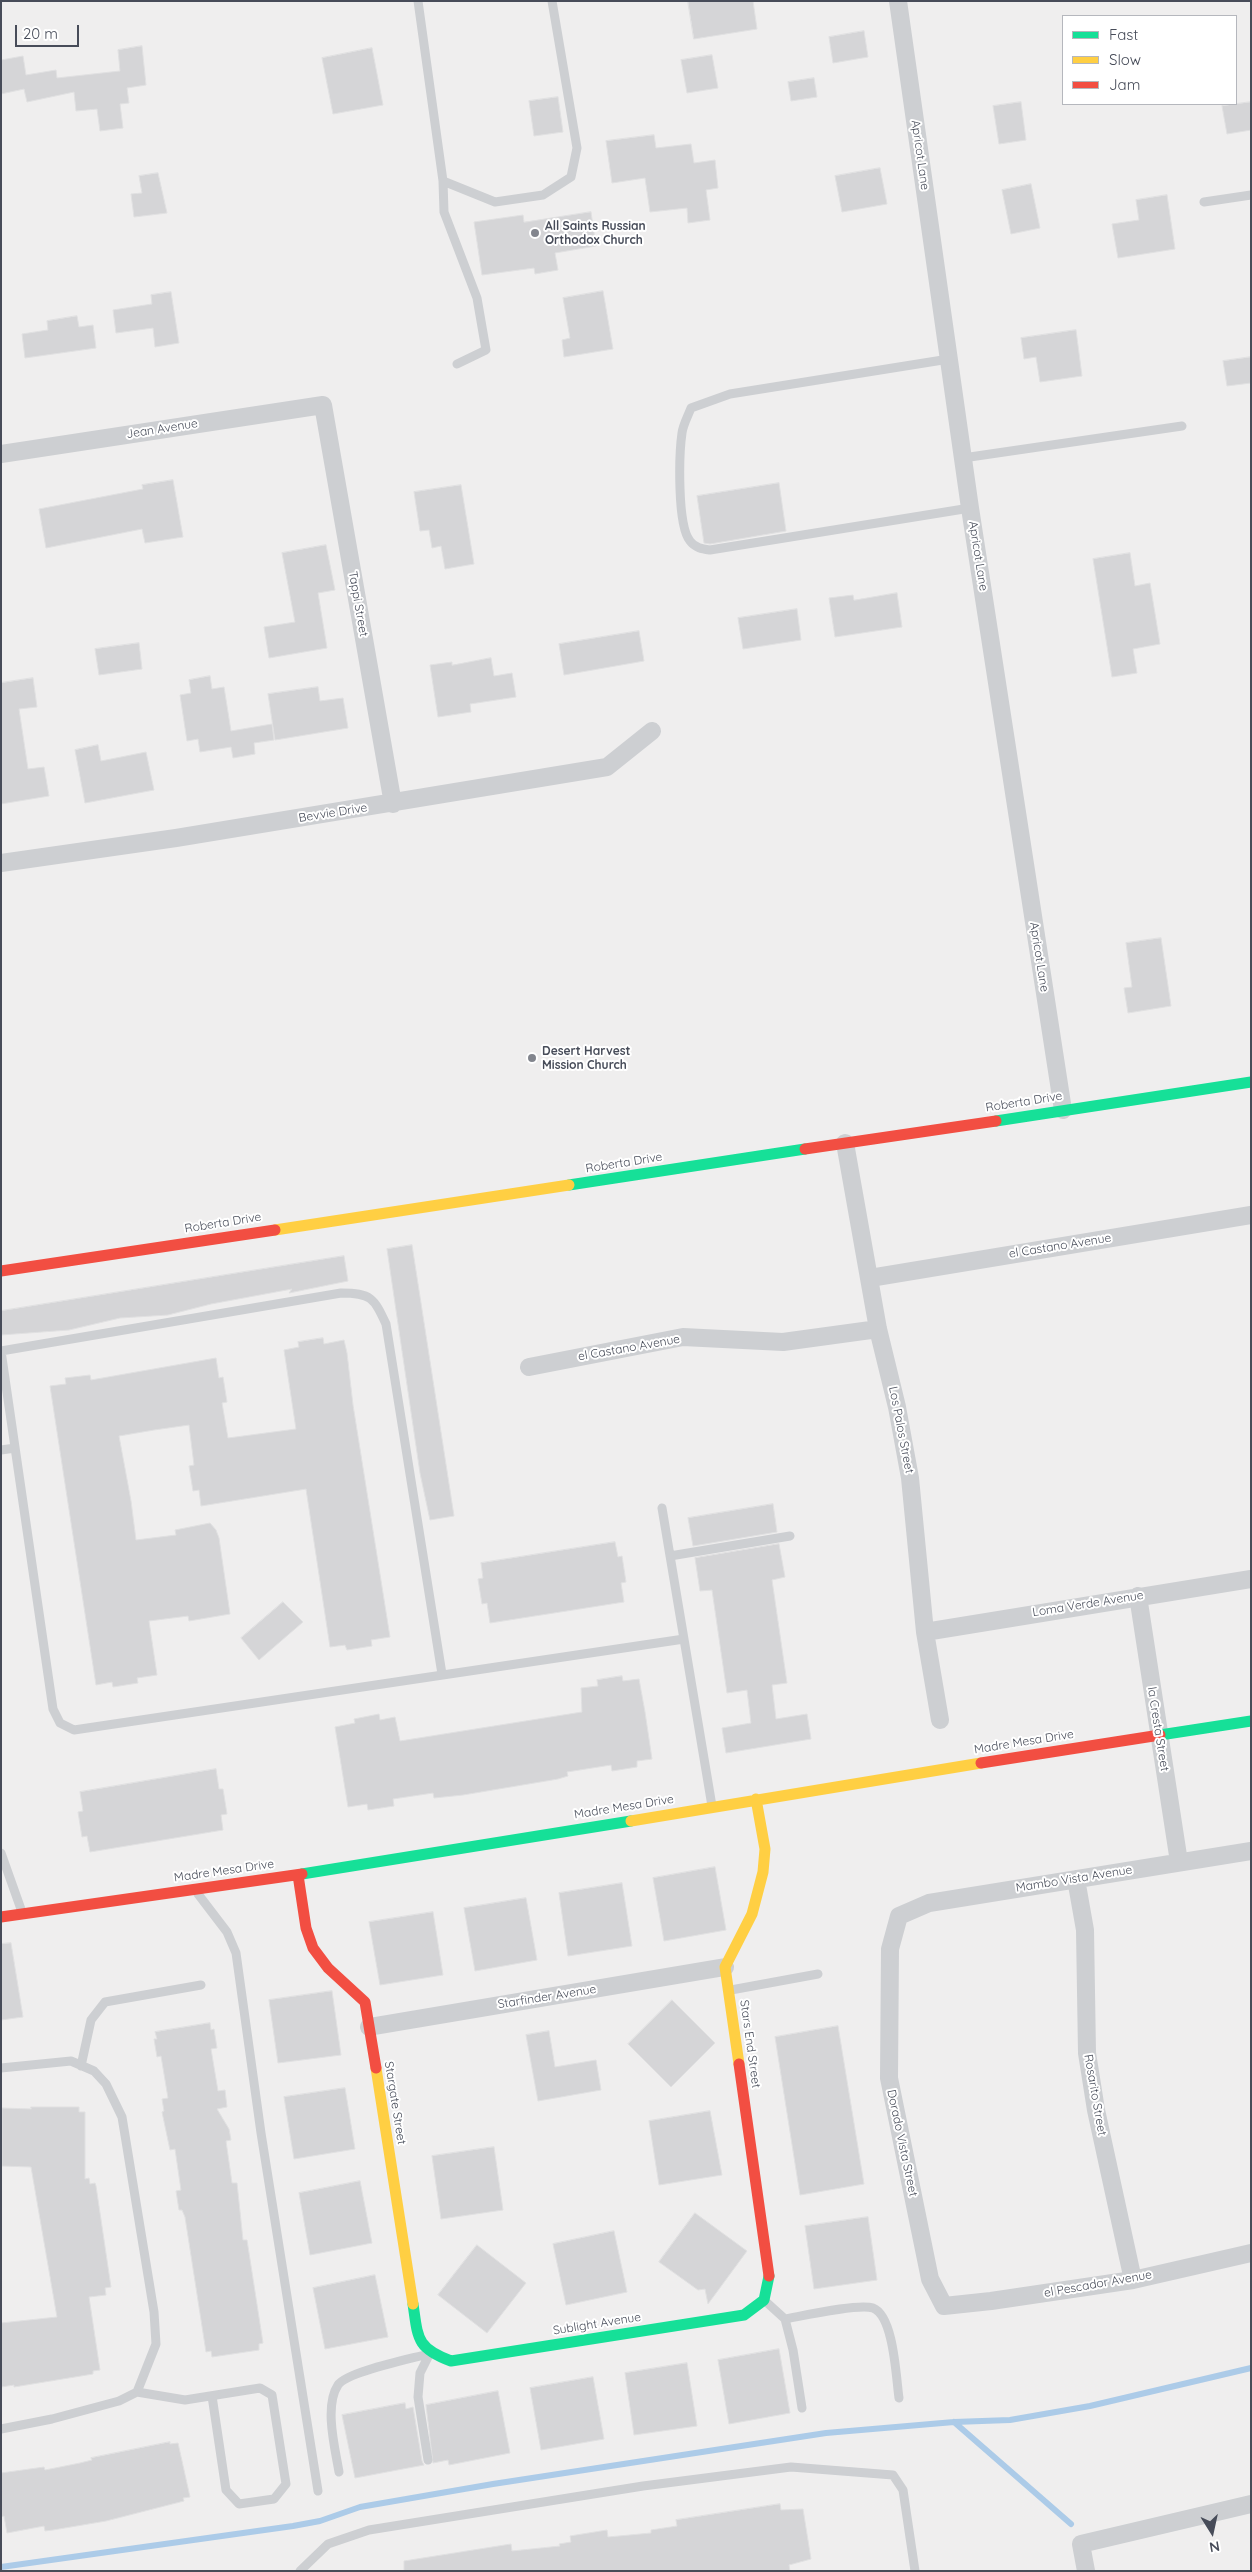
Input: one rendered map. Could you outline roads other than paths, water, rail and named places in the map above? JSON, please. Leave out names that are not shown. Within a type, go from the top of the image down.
[{"type":"street","name":"Apricot Lane","points":[[898,1],[970,508],[1063,1110]]},
{"type":"street","name":"Jean Avenue","points":[[1,454],[322,405]]},
{"type":"street","name":"Tappi Street","points":[[322,405],[393,804]]},
{"type":"street","name":"Bevvie Drive","points":[[1,863],[393,804],[607,767],[652,731]]},
{"type":"street","name":"Roberta Drive","points":[[1,1271],[1251,1082]]},
{"type":"street","name":"Los Palos Street","points":[[845,1143],[878,1329],[897,1407],[910,1478],[925,1632],[940,1720]]},
{"type":"street","name":"el Castano Avenue","points":[[870,1278],[1251,1215]]},
{"type":"street","name":"el Castano Avenue","points":[[529,1367],[682,1337],[782,1342],[878,1329]]},
{"type":"street","name":"Loma Verde Avenue","points":[[925,1632],[1251,1579]]},
{"type":"street","name":"la Cresta Street","points":[[1138,1596],[1179,1862]]},
{"type":"street","name":"Madre Mesa Drive","points":[[1,1917],[298,1874],[1159,1734],[1251,1721]]},
{"type":"street","points":[[725,1968],[745,1935],[758,1903],[765,1855],[756,1799]]},
{"type":"street","name":"Mambo Vista Avenue","points":[[899,1916],[929,1903],[1251,1851]]},
{"type":"street","name":"Stargate Street","points":[[298,1874],[310,1944],[319,1958],[352,1987],[364,2002],[418,2336],[430,2353]]},
{"type":"street","name":"Rosarito Street","points":[[1076,1879],[1085,1930],[1087,2053],[1096,2110],[1133,2280]]},
{"type":"street","name":"Dorado Vista Street","points":[[899,1916],[890,1949],[888,2078],[930,2279],[944,2306]]},
{"type":"street","name":"Stars End Street","points":[[725,1968],[770,2272],[764,2300]]},
{"type":"street","name":"Starfinder Avenue","points":[[369,2027],[725,1968]]},
{"type":"street","name":"el Pescador Avenue","points":[[944,2306],[1133,2280],[1251,2253]]},
{"type":"street","name":"Sublight Avenue","points":[[430,2353],[451,2361],[744,2315],[764,2300]]},
{"type":"street","points":[[1086,2571],[1081,2544],[1251,2504]]},
{"type":"lane","points":[[418,1],[443,180],[444,212],[477,298],[486,350],[457,364]]},
{"type":"lane","points":[[443,180],[496,202],[543,195],[571,177],[577,148],[552,1]]},
{"type":"lane","points":[[1204,202],[1251,195]]},
{"type":"lane","points":[[949,359],[730,394],[691,408],[682,431],[680,453],[682,516],[689,540],[700,548],[710,550],[970,508]]},
{"type":"lane","points":[[963,458],[1182,426]]},
{"type":"lane","points":[[442,1674],[386,1324],[377,1305],[363,1293],[342,1293],[1,1351],[53,1709],[60,1723],[74,1730],[684,1639]]},
{"type":"lane","points":[[1,1450],[15,1448]]},
{"type":"lane","points":[[662,1508],[712,1806]]},
{"type":"lane","points":[[670,1556],[790,1536]]},
{"type":"lane","points":[[1,1853],[22,1914]]},
{"type":"lane","points":[[195,1890],[226,1932],[236,1953],[260,2133],[318,2491]]},
{"type":"lane","points":[[728,1990],[818,1974]]},
{"type":"lane","points":[[81,2066],[91,2020],[106,2002],[201,1985]]},
{"type":"lane","points":[[1,2068],[71,2061],[94,2071],[106,2084],[122,2117],[154,2312],[156,2344],[138,2392]]},
{"type":"lane","points":[[764,2300],[785,2319],[793,2350],[802,2408]]},
{"type":"lane","points":[[785,2319],[852,2308],[872,2308],[880,2313],[888,2326],[899,2398]]},
{"type":"lane","points":[[428,2460],[418,2397],[420,2374],[430,2353]]},
{"type":"lane","points":[[339,2472],[331,2426],[333,2397],[338,2383],[352,2374],[430,2353]]},
{"type":"lane","points":[[1,2429],[52,2419],[119,2400],[138,2392],[185,2400],[260,2388],[272,2395],[286,2484],[274,2499],[239,2504],[226,2490],[212,2396]]},
{"type":"lane","points":[[300,2571],[328,2544],[369,2530],[643,2486],[792,2467],[893,2475],[903,2490],[916,2571]]},
{"type":"waterway","points":[[1,2567],[293,2526],[320,2521],[360,2507],[493,2484],[826,2433],[954,2422],[1010,2420],[1090,2406],[1251,2368]]},
{"type":"waterway","points":[[954,2422],[1071,2524]]},
{"type":"place","name":"All Saints Russian Orthodox Church","points":[[535,233]]},
{"type":"place","name":"Desert Harvest Mission Church","points":[[532,1058]]}]
